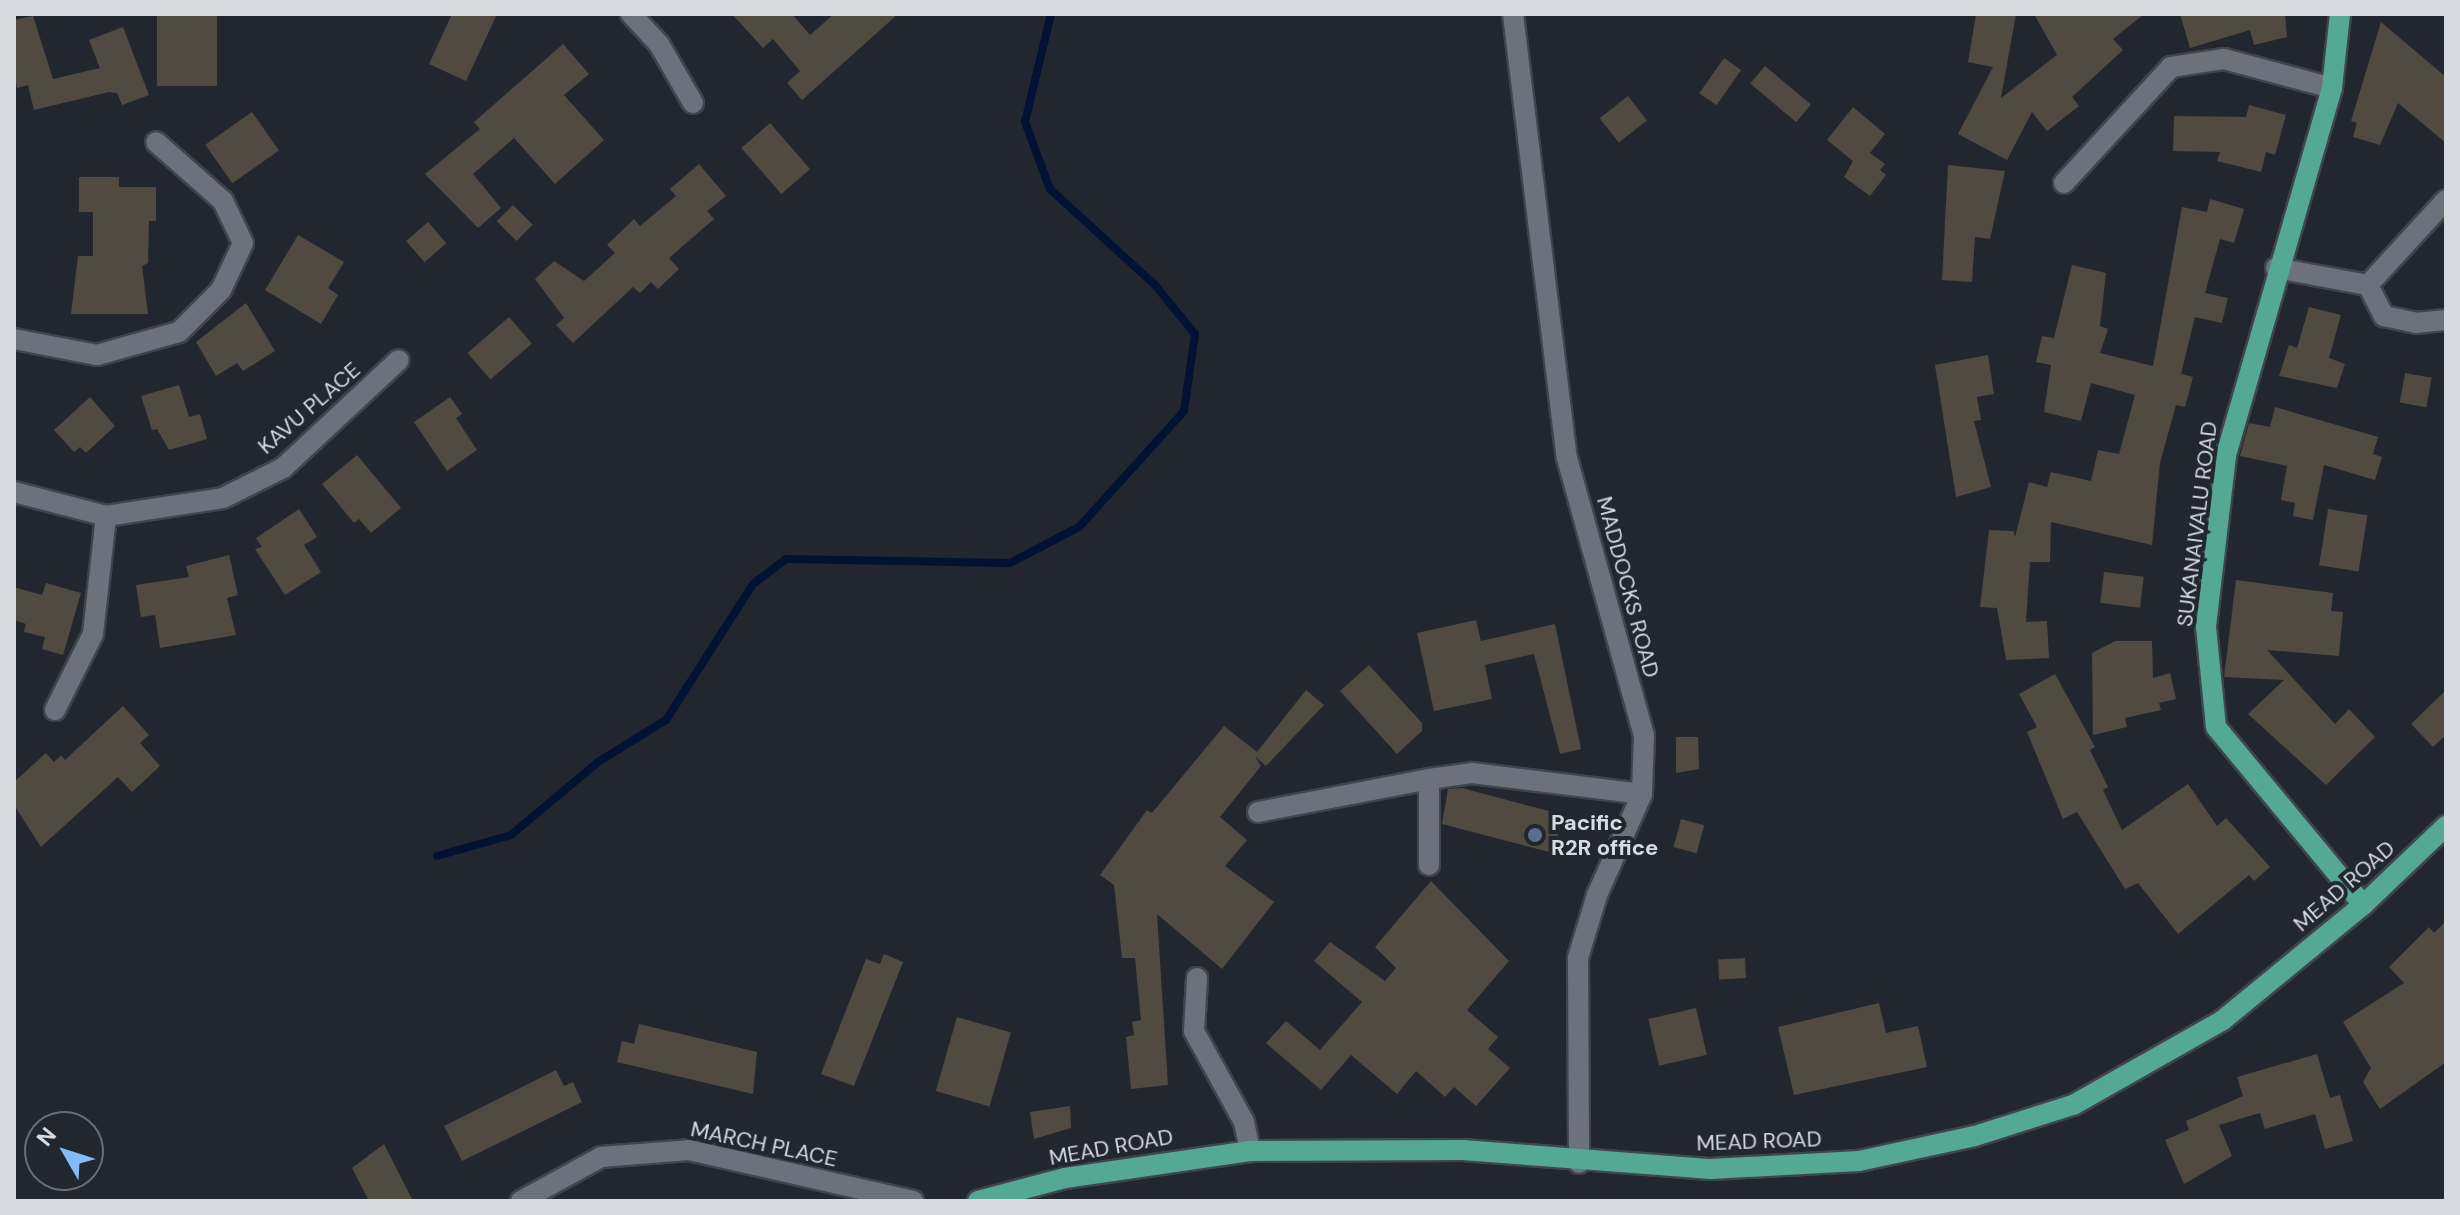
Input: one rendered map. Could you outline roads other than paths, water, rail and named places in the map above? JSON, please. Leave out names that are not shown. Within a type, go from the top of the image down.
[{"type":"main road","name":"SUKANAIVALU ROAD","points":[[2340,14],[2332,88],[2276,268],[2226,456],[2206,627],[2216,727],[2363,905]]},
{"type":"main road","name":"MEAD ROAD","points":[[978,1201],[1065,1178],[1250,1151],[1463,1150],[1579,1163],[1711,1169],[1859,1161],[2073,1105],[2223,1020],[2363,905],[2446,826]]},
{"type":"street","points":[[631,14],[659,44],[693,103]]},
{"type":"street","name":"MADDOCKS ROAD","points":[[1513,14],[1567,458],[1644,736],[1642,794],[1597,895],[1578,958],[1579,1163]]},
{"type":"street","points":[[2064,183],[2171,67],[2224,59],[2332,88]]},
{"type":"street","points":[[14,339],[97,355],[179,332],[221,290],[243,243],[223,201],[156,142]]},
{"type":"street","points":[[2368,285],[2446,200]]},
{"type":"street","points":[[2276,268],[2368,285]]},
{"type":"street","points":[[2368,285],[2384,316],[2416,323],[2446,320]]},
{"type":"street","name":"KAVU PLACE","points":[[14,492],[106,516],[223,498],[283,468],[399,360]]},
{"type":"street","points":[[55,710],[93,634],[106,516]]},
{"type":"street","points":[[1258,812],[1472,773],[1642,794]]},
{"type":"street","points":[[1429,779],[1429,865]]},
{"type":"street","points":[[1197,978],[1194,1031],[1244,1122],[1250,1151]]},
{"type":"street","name":"MARCH PLACE","points":[[521,1201],[601,1157],[689,1150],[913,1201]]},
{"type":"waterway","points":[[437,856],[511,835],[598,762],[666,720],[753,584],[786,559],[1010,563],[1079,527],[1184,411],[1195,334],[1155,285],[1050,189],[1025,122],[1051,14]]},
{"type":"place","name":"Pacific R2R office","points":[[1535,835]]}]
